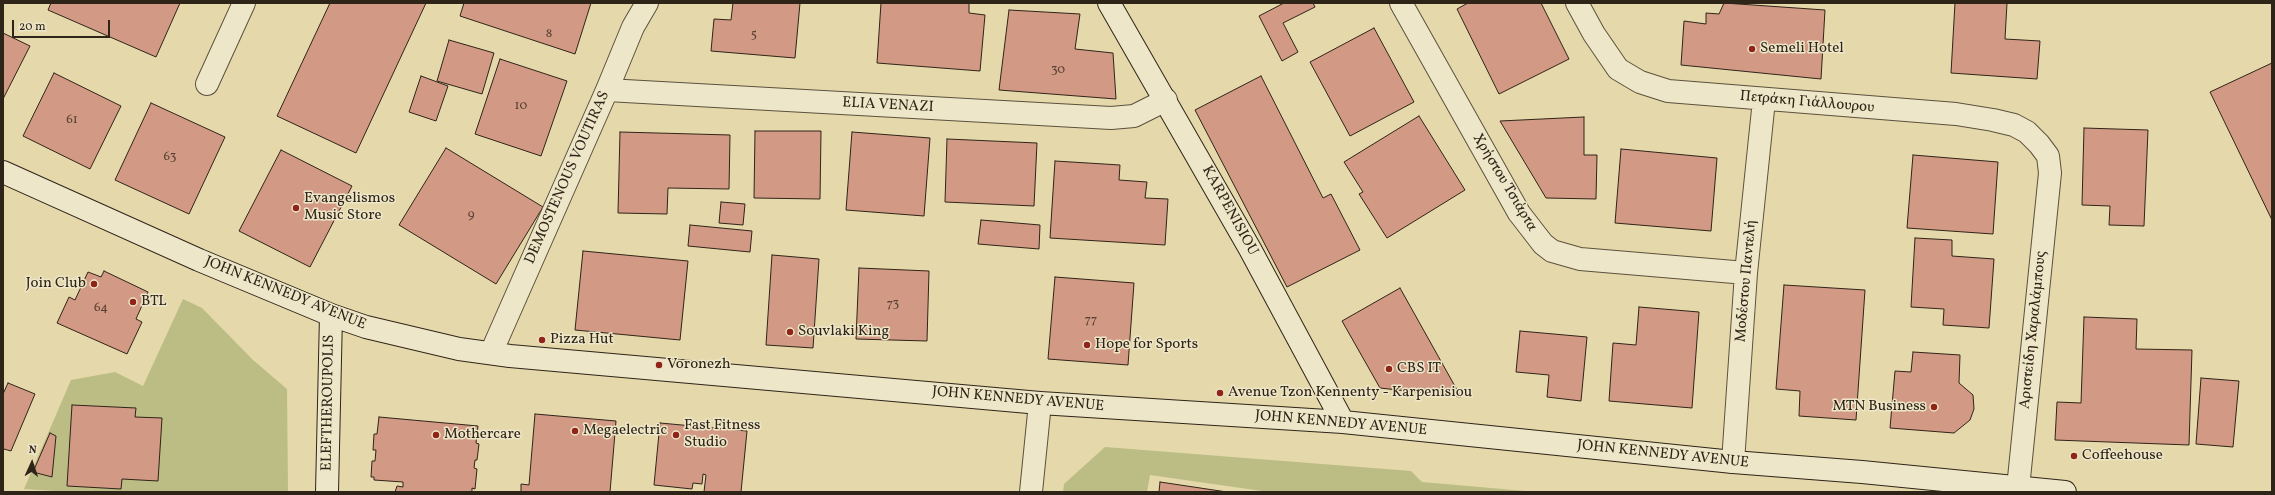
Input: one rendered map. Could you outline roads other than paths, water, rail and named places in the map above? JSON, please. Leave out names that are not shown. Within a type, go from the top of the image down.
[{"type":"street","points":[[207,84],[244,3]]},
{"type":"street","name":"DEMOSTENOUS VOUTIRAS","points":[[491,353],[607,90],[633,27],[647,3]]},
{"type":"street","name":"KARPENISIOU","points":[[1109,3],[1166,100],[1277,298],[1343,422]]},
{"type":"street","name":"Χρήστου Τσιάρτα","points":[[1401,3],[1519,213],[1542,244],[1552,251],[1580,259],[1746,274]]},
{"type":"street","name":"Πετράκη Γιάλλουρου","points":[[1577,3],[1594,34],[1618,69],[1640,82],[1668,91],[1764,100],[1956,114],[1993,120],[2014,125],[2027,132],[2048,156],[2050,173]]},
{"type":"street","name":"ELIA VENAZI","points":[[607,90],[1111,118],[1134,116],[1166,100]]},
{"type":"street","name":"Μοδέστου Παντελή","points":[[1733,462],[1746,274],[1764,100]]},
{"type":"street","name":"JOHN KENNEDY AVENUE","points":[[3,172],[199,260],[332,315],[366,327],[491,353],[1040,403],[1343,422],[1733,462],[1862,472],[2065,492]]},
{"type":"street","name":"Αριστείδη Χαραλάμπους","points":[[2018,488],[2050,173]]},
{"type":"street","name":"ELEFTHEROUPOLIS","points":[[327,492],[332,315]]},
{"type":"street","points":[[1031,492],[1040,403]]},
{"type":"place","name":"Semeli Hotel","points":[[1752,49]]},
{"type":"place","name":"Evangelismos Music Store","points":[[296,208]]},
{"type":"place","name":"Join Club","points":[[94,284]]},
{"type":"place","name":"BTL","points":[[133,302]]},
{"type":"place","name":"Souvlaki King","points":[[790,332]]},
{"type":"place","name":"Pizza Hut","points":[[542,340]]},
{"type":"place","name":"Hope for Sports","points":[[1087,345]]},
{"type":"place","name":"Voronezh","points":[[659,365]]},
{"type":"place","name":"CBS IT","points":[[1389,369]]},
{"type":"place","name":"Avenue Tzon Kennenty - Karpenisiou","points":[[1220,393]]},
{"type":"place","name":"MTN Business","points":[[1934,407]]},
{"type":"place","name":"Megaelectric","points":[[575,431]]},
{"type":"place","name":"Mothercare","points":[[436,435]]},
{"type":"place","name":"Fast Fitness Studio","points":[[676,435]]},
{"type":"place","name":"Coffeehouse","points":[[2074,456]]}]
